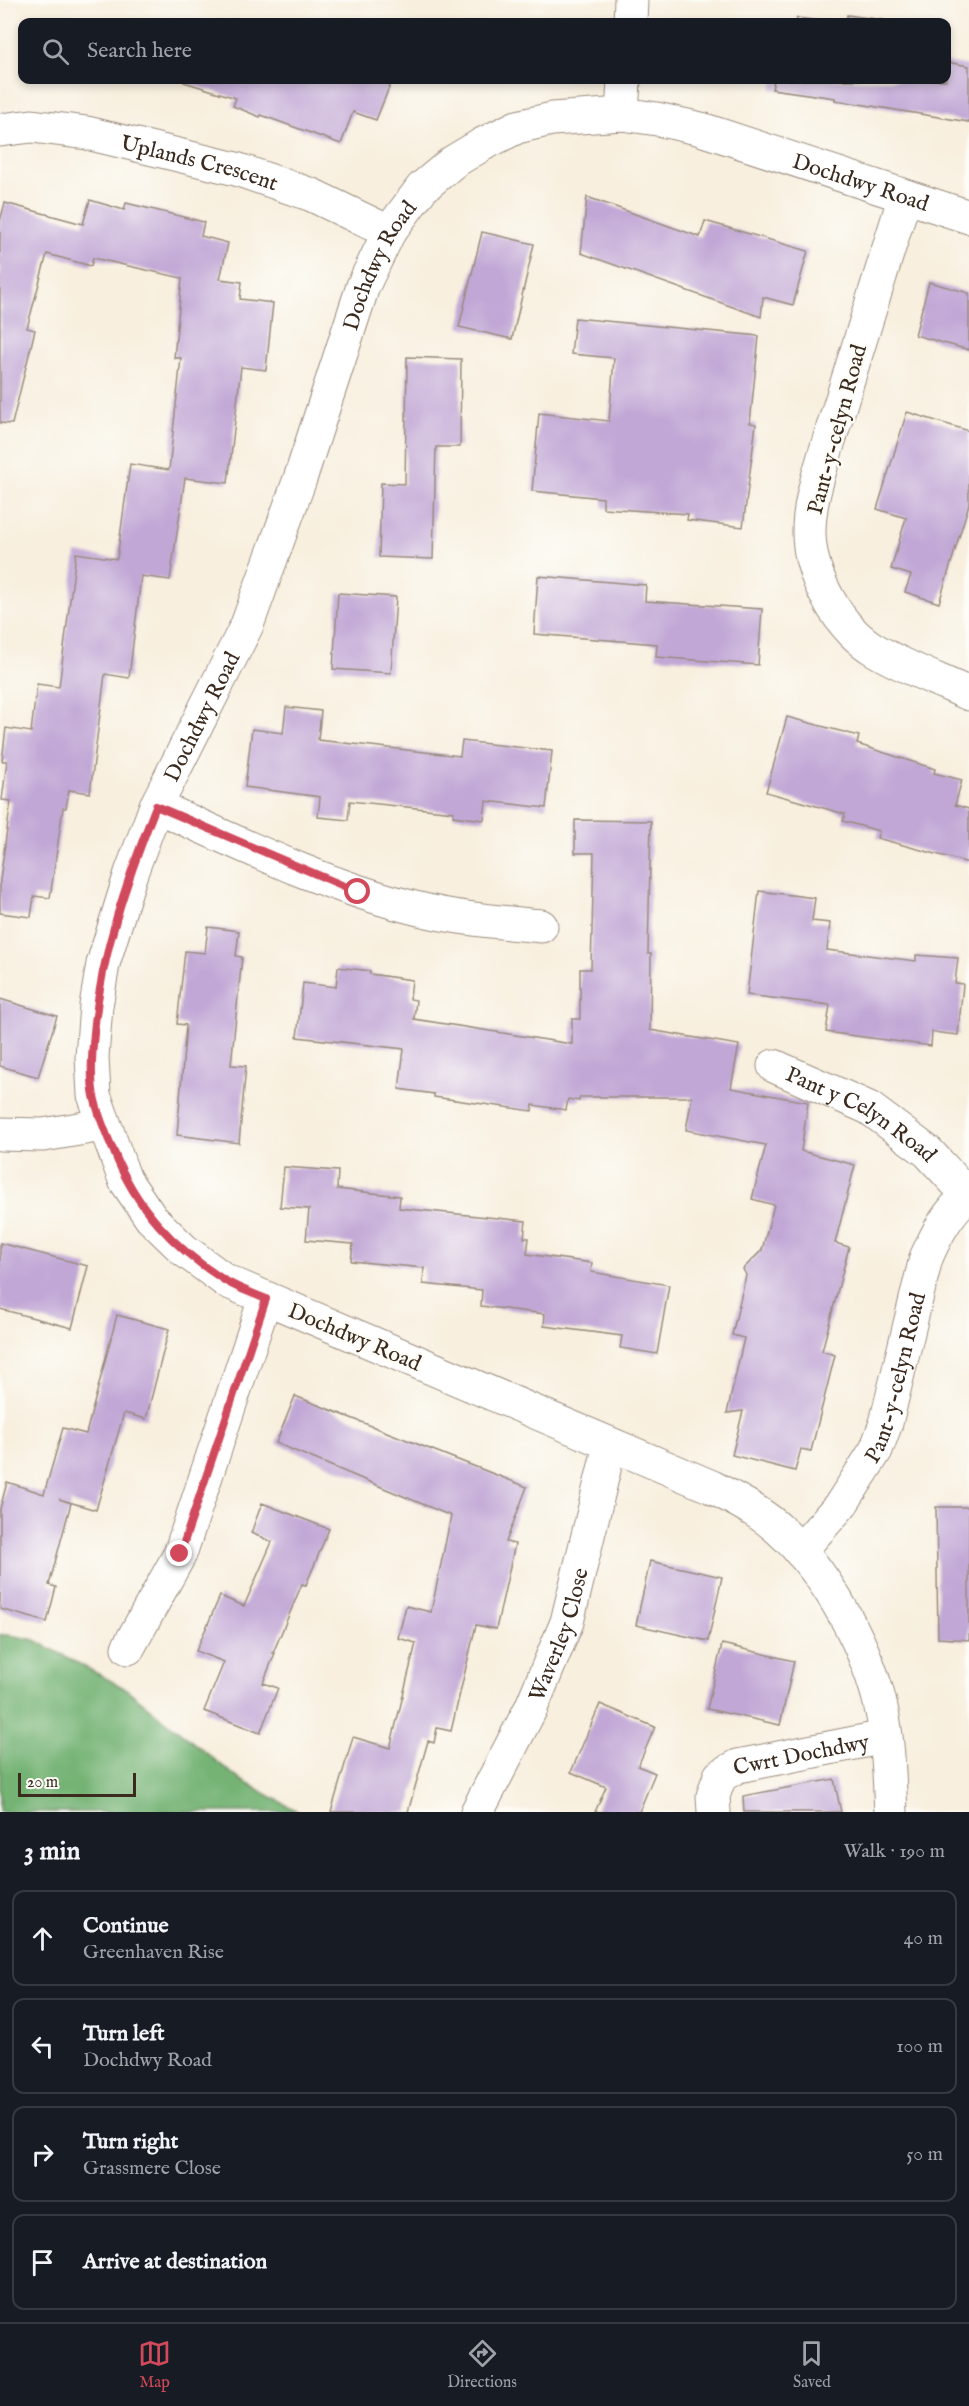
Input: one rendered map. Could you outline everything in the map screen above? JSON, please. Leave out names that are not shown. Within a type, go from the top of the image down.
[{"type":"street","points":[[630,18],[631,0]]},
{"type":"street","points":[[622,114],[624,84]]},
{"type":"street","name":"Dochdwy Road","points":[[891,1812],[885,1737],[877,1694],[858,1641],[839,1605],[800,1551],[780,1530],[748,1505],[712,1487],[226,1281],[184,1250],[151,1218],[125,1180],[103,1125],[94,1095],[92,1057],[100,985],[115,919],[156,806],[247,625],[300,479],[363,286],[389,232],[422,188],[453,162],[517,127],[552,119],[622,114],[702,129],[969,217]]},
{"type":"street","name":"Uplands Crescent","points":[[0,130],[32,126],[87,134],[226,166],[312,195],[389,232]]},
{"type":"street","name":"Pant-y-celyn Road","points":[[905,196],[823,460],[811,504],[809,533],[814,567],[828,598],[850,630],[875,651],[969,694]]},
{"type":"street","points":[[156,806],[358,892],[415,909],[469,920],[542,926]]},
{"type":"street","name":"Pant y Celyn Road","points":[[774,1066],[869,1108],[928,1152],[968,1195]]},
{"type":"street","points":[[0,1134],[43,1135],[103,1125]]},
{"type":"street","name":"Pant-y-celyn Road","points":[[800,1551],[842,1503],[876,1450],[886,1423],[926,1258],[936,1234],[950,1212],[968,1195]]},
{"type":"street","points":[[128,1648],[180,1554],[266,1299]]},
{"type":"street","name":"Waverley Close","points":[[477,1812],[531,1708],[567,1622],[610,1445]]},
{"type":"street","name":"Cwrt Dochdwy","points":[[714,1812],[713,1796],[720,1776],[738,1766],[885,1737]]},
{"type":"green space","points":[[0,1635],[35,1640],[126,1689],[239,1779],[299,1812],[0,1812]]},
{"type":"building","points":[[847,15],[869,18],[847,18]]},
{"type":"building","points":[[951,63],[969,66],[969,122],[835,100],[835,98],[772,89],[773,84],[951,84]]},
{"type":"building","points":[[190,84],[390,84],[376,120],[353,112],[341,144],[233,106],[236,98]]},
{"type":"building","points":[[587,197],[700,237],[705,221],[808,251],[793,305],[763,297],[761,317],[581,253]]},
{"type":"building","points":[[90,200],[124,210],[126,203],[204,222],[201,236],[228,243],[220,279],[242,282],[240,299],[273,303],[266,370],[241,367],[228,483],[185,478],[170,580],[141,576],[129,678],[105,674],[90,793],[69,790],[66,808],[63,808],[50,898],[34,896],[31,917],[0,913],[0,880],[11,801],[2,800],[7,761],[2,761],[6,728],[31,732],[37,684],[59,687],[76,553],[117,559],[130,464],[169,470],[181,358],[174,358],[182,278],[93,258],[91,266],[47,254],[27,328],[35,330],[12,424],[0,423],[0,221],[5,203],[83,224]]},
{"type":"building","points":[[482,232],[534,244],[512,339],[459,327]]},
{"type":"building","points":[[929,282],[969,293],[969,350],[915,335]]},
{"type":"building","points":[[575,318],[759,336],[750,423],[756,424],[743,527],[687,520],[688,514],[603,508],[603,498],[532,491],[539,413],[609,421],[614,358],[571,354]]},
{"type":"building","points":[[407,357],[461,359],[460,447],[436,447],[433,559],[379,557],[381,483],[405,484]]},
{"type":"building","points":[[907,412],[969,431],[969,504],[939,603],[905,592],[911,575],[891,569],[906,518],[877,509]]},
{"type":"building","points":[[538,576],[646,585],[645,601],[762,609],[758,665],[656,657],[657,644],[534,634]]},
{"type":"building","points":[[338,593],[396,597],[391,673],[333,669]]},
{"type":"building","points":[[286,707],[321,711],[318,740],[460,756],[462,741],[552,751],[546,808],[486,801],[484,820],[453,816],[454,812],[350,801],[348,820],[318,817],[320,797],[245,787],[252,729],[283,733]]},
{"type":"building","points":[[787,717],[859,736],[857,744],[935,769],[934,773],[962,780],[955,805],[969,809],[969,863],[877,838],[879,831],[843,821],[845,814],[766,792]]},
{"type":"building","points":[[575,820],[651,821],[648,954],[651,954],[650,1030],[739,1045],[731,1088],[808,1102],[801,1151],[855,1165],[835,1243],[849,1247],[822,1351],[835,1355],[811,1451],[801,1449],[795,1471],[732,1455],[743,1411],[727,1413],[744,1338],[732,1335],[746,1275],[743,1269],[762,1250],[774,1205],[752,1199],[766,1145],[686,1130],[692,1097],[580,1097],[579,1101],[568,1099],[566,1110],[533,1105],[532,1111],[434,1097],[434,1094],[399,1089],[404,1049],[297,1037],[303,983],[336,987],[338,967],[412,980],[410,999],[416,1000],[414,1019],[572,1044],[572,1019],[580,1019],[580,969],[591,969],[594,853],[575,853]]},
{"type":"building","points":[[759,891],[815,898],[812,921],[830,923],[827,950],[916,961],[916,955],[958,958],[955,983],[963,984],[958,1035],[932,1032],[931,1046],[826,1032],[830,1005],[747,995]]},
{"type":"building","points":[[208,927],[239,931],[236,956],[242,957],[231,1065],[246,1066],[239,1143],[177,1135],[186,1025],[177,1024],[185,951],[205,953]]},
{"type":"building","points":[[0,999],[57,1016],[38,1077],[0,1066]]},
{"type":"building","points":[[284,1167],[338,1171],[337,1189],[400,1196],[399,1208],[526,1221],[524,1238],[529,1238],[527,1254],[592,1263],[591,1272],[669,1285],[657,1354],[620,1348],[622,1336],[544,1326],[545,1314],[481,1306],[482,1290],[423,1284],[424,1268],[351,1261],[353,1244],[306,1240],[309,1209],[280,1207]]},
{"type":"building","points":[[0,1243],[88,1266],[72,1328],[0,1309]]},
{"type":"building","points":[[117,1315],[169,1329],[146,1419],[124,1413],[96,1510],[59,1499],[71,1503],[49,1585],[56,1587],[47,1622],[0,1609],[0,1509],[7,1482],[44,1494],[63,1428],[86,1434]]},
{"type":"building","points":[[295,1396],[527,1487],[506,1542],[515,1544],[496,1629],[476,1625],[451,1731],[437,1728],[434,1743],[428,1741],[408,1812],[331,1812],[353,1737],[390,1748],[416,1643],[398,1638],[406,1606],[431,1612],[451,1516],[276,1443]]},
{"type":"building","points":[[262,1503],[329,1529],[306,1585],[302,1584],[273,1653],[275,1653],[263,1683],[278,1688],[260,1733],[204,1711],[224,1662],[196,1651],[220,1596],[244,1606],[272,1542],[251,1533]]},
{"type":"building","points":[[936,1507],[969,1507],[969,1640],[938,1638]]},
{"type":"building","points":[[650,1561],[722,1577],[708,1641],[636,1625]]},
{"type":"building","points":[[722,1644],[794,1661],[780,1725],[707,1709]]},
{"type":"building","points":[[600,1704],[655,1727],[638,1766],[655,1773],[639,1812],[595,1812],[606,1787],[571,1772]]},
{"type":"building","points":[[834,1779],[841,1812],[744,1812],[743,1796]]},
{"type":"route","points":[[180,1554],[266,1299],[226,1281],[184,1250],[151,1218],[125,1180],[103,1125],[94,1095],[92,1057],[96,1006],[103,963],[130,873],[156,806],[358,892]]}]
